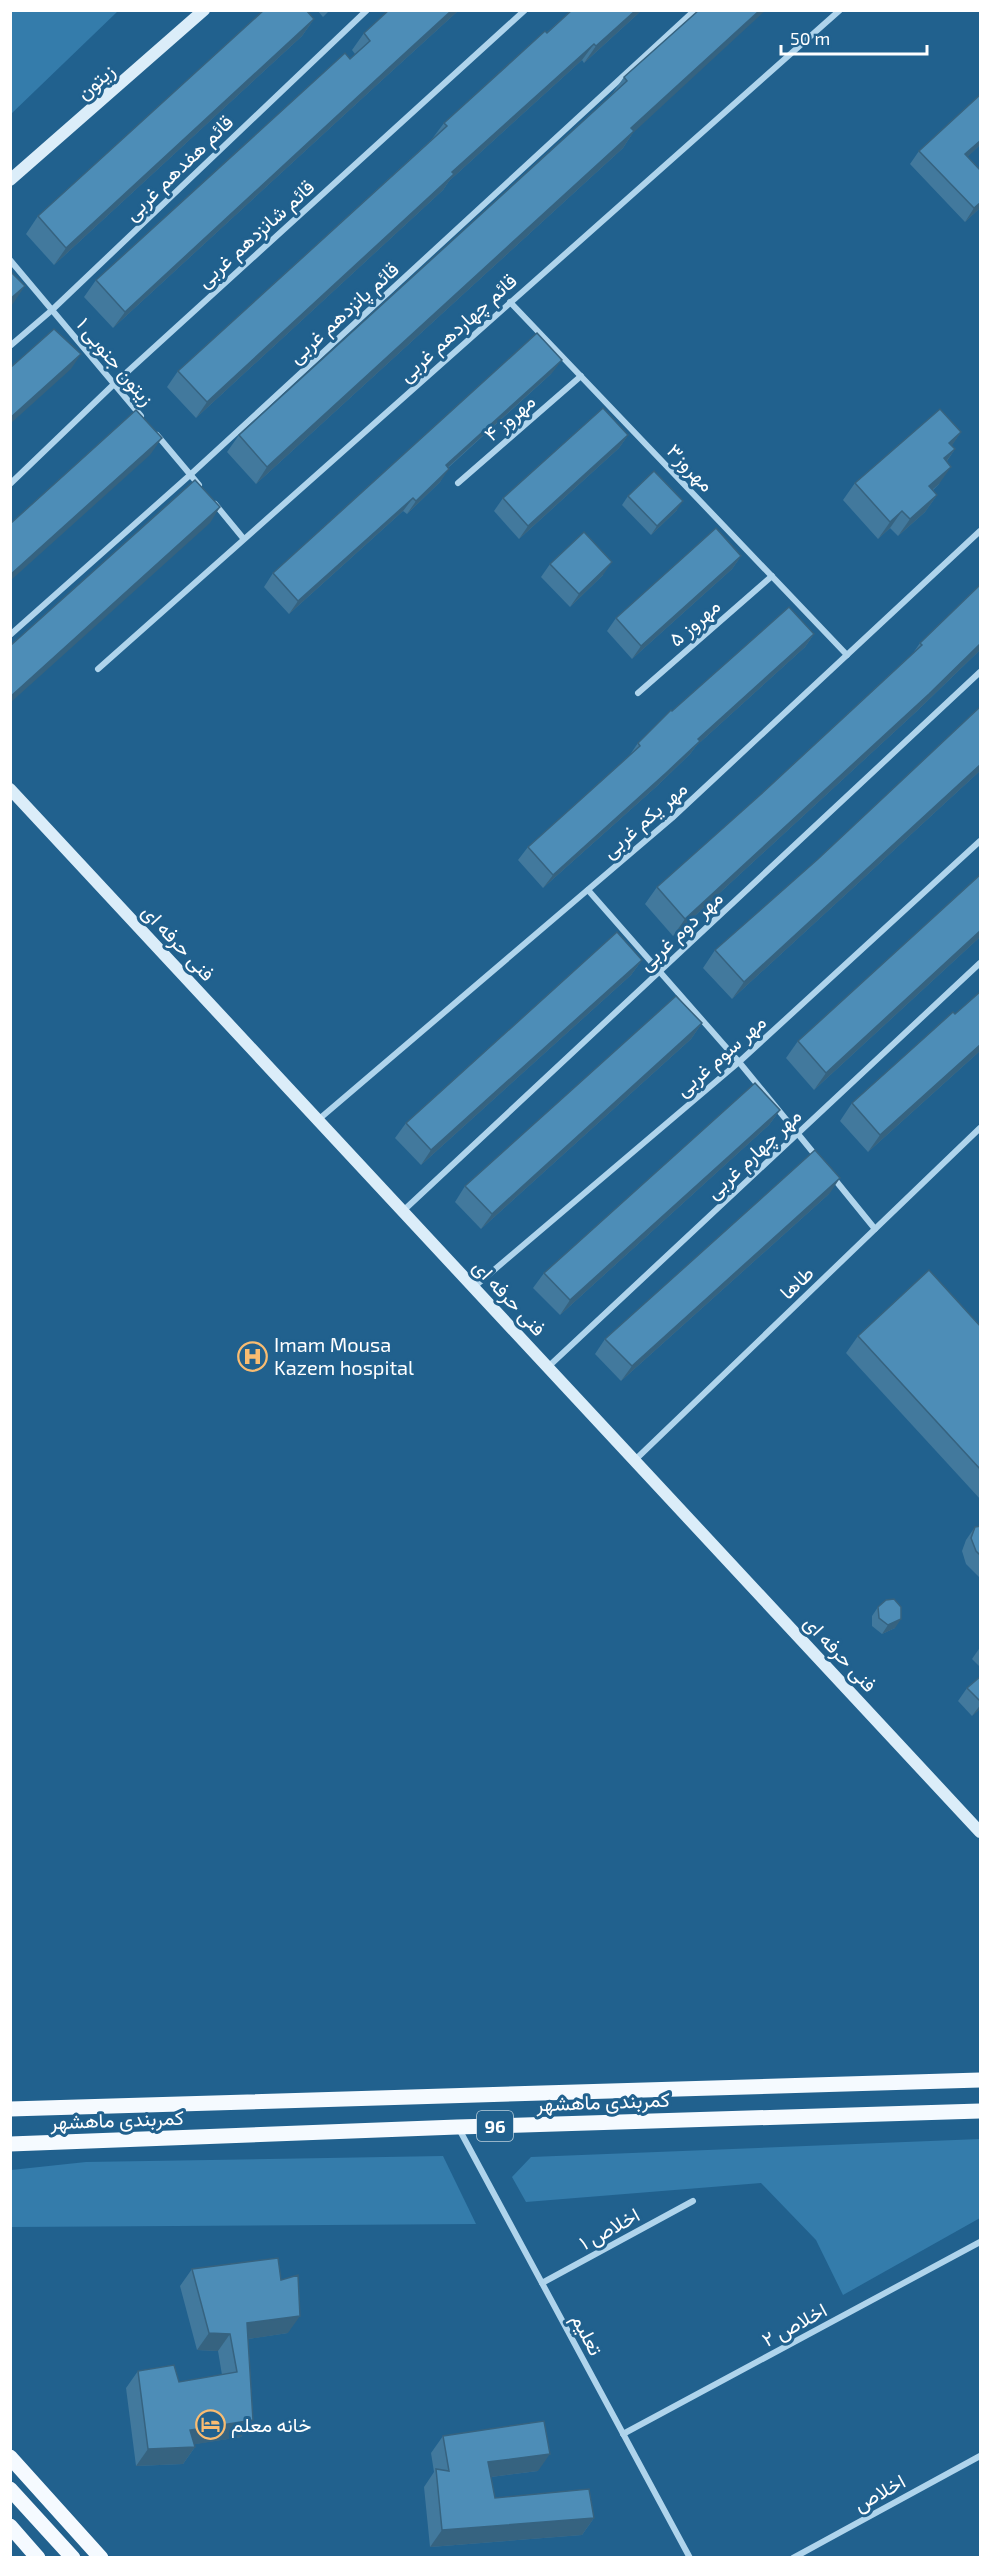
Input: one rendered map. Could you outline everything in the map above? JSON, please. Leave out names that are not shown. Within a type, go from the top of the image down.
[{"type":"main road","name":"کمربندی ماهشهر","points":[[10,2109],[981,2080]]},
{"type":"main road","name":"کمربندی ماهشهر","points":[[10,2144],[457,2127],[981,2111]]},
{"type":"main road","points":[[10,2457],[101,2558]]},
{"type":"main road","points":[[10,2489],[73,2558]]},
{"type":"main road","points":[[10,2526],[38,2558]]},
{"type":"street","name":"زیتون","points":[[10,180],[204,10]]},
{"type":"street","name":"قائم هفدهم غربی","points":[[10,346],[52,310],[367,10]]},
{"type":"street","name":"قائم شانزدهم غربی","points":[[10,484],[114,384],[525,10]]},
{"type":"street","name":"قائم پانزدهم غربی","points":[[10,635],[190,475],[695,10]]},
{"type":"street","name":"قائم چهاردهم غربی","points":[[98,669],[840,10]]},
{"type":"street","name":"زیتون جنوبی ۱","points":[[10,260],[144,420]]},
{"type":"street","name":"مهروز۳","points":[[510,302],[847,655]]},
{"type":"street","name":"مهروز ۴","points":[[458,483],[581,376]]},
{"type":"street","name":"زیتون جنوبی ۱","points":[[152,429],[205,493]]},
{"type":"street","points":[[213,502],[243,538]]},
{"type":"street","name":"مهر یکم غربی","points":[[318,1120],[672,818],[981,531]]},
{"type":"street","name":"مهروز ۵","points":[[638,693],[772,576]]},
{"type":"street","name":"مهر دوم غربی","points":[[403,1211],[981,672]]},
{"type":"street","name":"فنی حرفه ای","points":[[10,789],[981,1832]]},
{"type":"street","name":"مهر سوم غربی","points":[[474,1287],[739,1062],[981,840]]},
{"type":"street","points":[[588,890],[739,1062],[819,1160]]},
{"type":"street","name":"مهر چهارم غربی","points":[[548,1367],[981,963]]},
{"type":"street","name":"طاها","points":[[635,1461],[981,1128]]},
{"type":"street","points":[[826,1168],[875,1229]]},
{"type":"street","name":"تعلیم","points":[[457,2127],[690,2558]]},
{"type":"street","name":"اخلاص ۱","points":[[542,2283],[693,2201]]},
{"type":"street","name":"اخلاص ۲","points":[[623,2434],[981,2242]]},
{"type":"street","name":"اخلاص","points":[[793,2558],[981,2456]]},
{"type":"shaded area","points":[[11,10],[118,10],[118,11],[11,114]]},
{"type":"shaded area","points":[[980,2139],[980,2218],[843,2295],[816,2240],[761,2183],[526,2202],[512,2177],[531,2157]]},
{"type":"shaded area","points":[[443,2156],[476,2224],[11,2227],[11,2170],[86,2162]]},
{"type":"building","points":[[264,10],[306,10],[314,19],[66,248],[38,216]]},
{"type":"building","points":[[389,10],[452,10],[125,312],[96,280],[345,53],[350,59],[370,41],[364,33]]},
{"type":"building","points":[[572,10],[636,10],[596,46],[594,44],[452,172],[454,174],[207,402],[178,371],[447,126],[444,123],[545,31],[547,33]]},
{"type":"building","points":[[699,10],[760,10],[631,128],[634,131],[267,467],[239,435],[627,81],[624,77]]},
{"type":"building","points":[[981,94],[981,140],[965,154],[981,171],[981,202],[974,208],[919,151]]},
{"type":"building","points":[[10,271],[25,286],[10,299]]},
{"type":"building","points":[[54,329],[81,354],[10,418],[10,368]]},
{"type":"building","points":[[537,333],[562,360],[446,465],[449,469],[416,501],[413,498],[298,601],[273,573]]},
{"type":"building","points":[[603,408],[628,435],[528,526],[503,498]]},
{"type":"building","points":[[940,409],[961,432],[949,443],[955,449],[944,458],[951,467],[929,486],[937,495],[910,519],[902,511],[890,522],[855,483]]},
{"type":"building","points":[[136,410],[162,438],[10,575],[10,524]]},
{"type":"building","points":[[654,471],[683,501],[657,526],[628,496]]},
{"type":"building","points":[[195,480],[220,507],[10,697],[10,646]]},
{"type":"building","points":[[716,528],[741,556],[641,646],[616,618]]},
{"type":"building","points":[[584,532],[612,562],[579,594],[550,564]]},
{"type":"building","points":[[981,584],[981,643],[929,694],[685,919],[657,887],[922,645],[920,643]]},
{"type":"building","points":[[789,607],[814,634],[553,875],[528,847],[640,746],[638,743],[671,710]]},
{"type":"building","points":[[981,706],[981,764],[744,982],[715,950],[818,859]]},
{"type":"building","points":[[981,874],[981,930],[826,1073],[798,1041]]},
{"type":"building","points":[[617,932],[642,960],[431,1150],[406,1123]]},
{"type":"building","points":[[981,991],[981,1044],[880,1135],[852,1103],[953,1012],[955,1014]]},
{"type":"building","points":[[676,996],[702,1023],[492,1214],[465,1186]]},
{"type":"building","points":[[755,1083],[780,1110],[570,1300],[544,1273]]},
{"type":"building","points":[[815,1150],[840,1178],[632,1366],[605,1339]]},
{"type":"building","points":[[929,1270],[981,1327],[981,1470],[858,1336]]},
{"type":"building","points":[[981,1526],[981,1556],[976,1551],[971,1538],[975,1527]]},
{"type":"building","points":[[894,1599],[901,1607],[901,1619],[888,1625],[879,1618],[878,1607],[886,1600]]},
{"type":"building","points":[[981,1676],[981,1702],[967,1688]]},
{"type":"building","points":[[278,2258],[281,2280],[298,2275],[300,2316],[247,2323],[253,2420],[190,2430],[195,2447],[148,2449],[138,2371],[174,2365],[179,2382],[237,2372],[230,2334],[209,2333],[192,2269]]},
{"type":"building","points":[[544,2421],[550,2454],[488,2462],[495,2498],[589,2489],[594,2518],[442,2530],[436,2469],[449,2471],[443,2436]]},
{"type":"place","name":"Imam Mousa Kazem hospital","points":[[253,1356]]},
{"type":"place","name":"خانه معلم","points":[[210,2424]]}]
